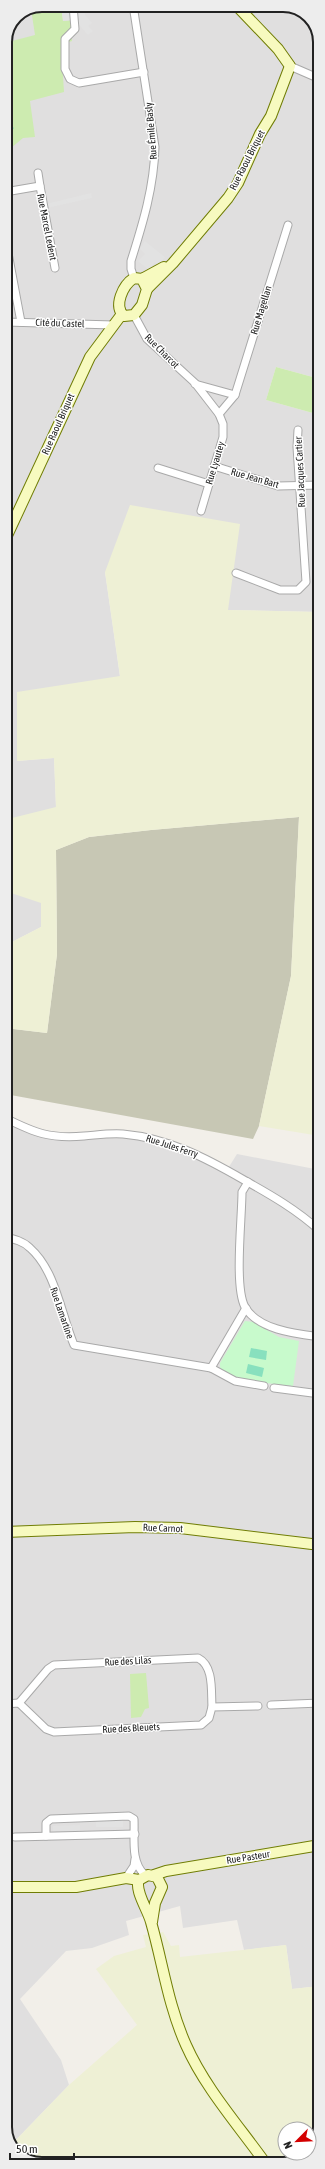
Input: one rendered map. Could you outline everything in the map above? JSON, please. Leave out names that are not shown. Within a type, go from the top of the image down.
[{"type":"main road","points":[[243,12],[278,49],[290,66]]},
{"type":"main road","name":"Rue Raoul Briquet","points":[[134,315],[142,305],[147,289],[173,263],[228,198],[238,183],[260,134],[271,116],[290,66]]},
{"type":"main road","name":"Rue Raoul Briquet","points":[[12,525],[90,357],[122,314],[120,306],[123,291],[138,279],[173,263]]},
{"type":"main road","points":[[138,279],[147,289]]},
{"type":"main road","points":[[122,314],[127,317],[134,315]]},
{"type":"main road","name":"Rue Carnot","points":[[12,1532],[135,1527],[180,1528],[313,1544]]},
{"type":"main road","name":"Rue Pasteur","points":[[12,1887],[76,1887],[122,1879],[146,1877],[166,1871],[313,1846]]},
{"type":"main road","points":[[152,1922],[157,1897],[167,1878],[176,1870]]},
{"type":"main road","points":[[162,1887],[160,1880],[146,1877],[137,1886],[152,1922],[167,1994],[186,2046],[206,2082],[261,2157]]},
{"type":"main road","points":[[122,1879],[140,1895],[150,1900],[157,1897]]},
{"type":"street","points":[[74,12],[75,29],[65,39],[65,69],[70,79],[79,83],[144,73]]},
{"type":"street","name":"Rue Émile Basly","points":[[134,12],[155,147],[155,169],[146,213],[131,261],[138,279]]},
{"type":"street","points":[[290,66],[313,76]]},
{"type":"street","name":"Rue Marcel Ledent","points":[[38,173],[55,268]]},
{"type":"street","name":"Rue Marcel Ledent","points":[[12,191],[40,186]]},
{"type":"street","name":"Rue Magellan","points":[[235,395],[288,225]]},
{"type":"street","points":[[12,274],[21,322]]},
{"type":"street","name":"Rue Charcot","points":[[134,315],[146,338],[195,384],[220,414]]},
{"type":"street","name":"Cité du Castel","points":[[12,322],[114,325]]},
{"type":"street","name":"Rue Charcot","points":[[195,384],[235,395]]},
{"type":"street","points":[[220,414],[235,395]]},
{"type":"street","name":"Rue Lyautey","points":[[201,511],[223,437],[220,414]]},
{"type":"street","name":"Rue Jacques Cartier","points":[[236,573],[280,590],[298,590],[304,586],[307,576],[297,446],[298,430]]},
{"type":"street","name":"Rue Jean Bart","points":[[214,466],[278,486],[313,485]]},
{"type":"street","points":[[158,468],[208,484]]},
{"type":"street","name":"Rue Jules Ferry","points":[[12,1122],[35,1133],[48,1136],[121,1134],[153,1139],[194,1152],[298,1212],[313,1225]]},
{"type":"street","points":[[248,1182],[242,1192],[240,1264],[242,1297],[246,1308],[257,1318],[276,1328],[288,1333],[313,1336]]},
{"type":"street","name":"Rue Lamartine","points":[[12,1238],[19,1240],[30,1248],[42,1262],[50,1278],[74,1345],[211,1368]]},
{"type":"street","points":[[246,1308],[211,1368],[235,1381],[264,1386]]},
{"type":"street","points":[[274,1388],[313,1393]]},
{"type":"street","name":"Rue des Lilas","points":[[19,1703],[48,1669],[54,1665],[198,1658],[205,1661],[208,1667],[212,1708]]},
{"type":"street","points":[[12,1704],[19,1703]]},
{"type":"street","name":"Rue des Bleuets","points":[[19,1703],[46,1729],[54,1732],[201,1725],[209,1718],[212,1708]]},
{"type":"street","points":[[271,1705],[313,1703]]},
{"type":"street","points":[[212,1708],[258,1706]]},
{"type":"street","points":[[46,1836],[46,1823],[51,1819],[129,1816],[134,1818],[136,1859],[139,1868],[146,1877]]},
{"type":"street","points":[[15,1837],[135,1834]]},
{"type":"street","points":[[122,1879],[134,1866],[136,1859]]},
{"type":"shaded area","points":[[42,12],[291,13],[300,17],[307,24],[313,38],[313,377],[276,367],[266,400],[313,413],[313,612],[228,610],[105,572],[120,677],[17,761],[54,758],[56,807],[41,903],[41,927],[12,942],[12,42],[14,31],[17,25],[25,17]]},
{"type":"shaded area","points":[[62,12],[85,12],[85,15],[92,23],[88,26],[93,31],[88,35],[75,20],[63,21]]},
{"type":"shaded area","points":[[91,193],[92,198],[47,208],[46,204]]},
{"type":"shaded area","points":[[145,241],[165,257],[159,265],[155,262],[149,270],[138,261],[145,254],[140,249]]},
{"type":"shaded area","points":[[130,505],[240,524],[228,610],[313,612],[313,1135],[259,1126],[291,976],[299,817],[89,837],[56,850],[57,954],[47,1033],[12,1029],[12,942],[41,927],[41,903],[12,893],[12,818],[56,807],[54,758],[17,761],[17,692],[120,676],[105,572]]},
{"type":"shaded area","points":[[299,817],[291,976],[259,1126],[253,1139],[12,1095],[12,1029],[47,1033],[57,954],[56,850],[89,837]]},
{"type":"shaded area","points":[[12,1122],[35,1133],[112,1134],[153,1139],[227,1170],[237,1154],[313,1169],[313,1987],[292,1989],[286,1945],[244,1950],[237,1920],[183,1928],[180,1906],[126,1921],[129,1935],[92,1948],[66,1951],[20,1999],[61,2060],[69,2085],[15,2141],[12,2131]]},
{"type":"shaded area","points":[[96,1821],[123,1821],[123,1827],[96,1827]]},
{"type":"shaded area","points":[[80,1825],[80,1831],[53,1832],[53,1826]]},
{"type":"shaded area","points":[[163,1932],[171,1946],[179,1945],[180,1957],[286,1945],[292,1989],[313,1987],[313,2121],[277,2121],[277,2157],[40,2157],[29,2154],[17,2144],[15,2141],[69,2085],[137,2025],[96,1969],[114,1956],[146,1947],[143,1935]]},
{"type":"green space","points":[[42,12],[62,12],[63,21],[71,20],[72,41],[61,45],[64,92],[30,101],[35,137],[23,138],[12,147],[12,41],[35,35],[32,14]]},
{"type":"green space","points":[[276,367],[313,377],[313,413],[266,400]]},
{"type":"green space","points":[[245,1321],[253,1322],[279,1337],[299,1341],[293,1386],[237,1378],[221,1370],[220,1363]]},
{"type":"green space","points":[[251,1348],[267,1351],[266,1360],[249,1357]]},
{"type":"green space","points":[[248,1364],[264,1368],[262,1377],[246,1373]]},
{"type":"green space","points":[[146,1673],[149,1708],[145,1709],[141,1717],[131,1718],[130,1674]]}]
